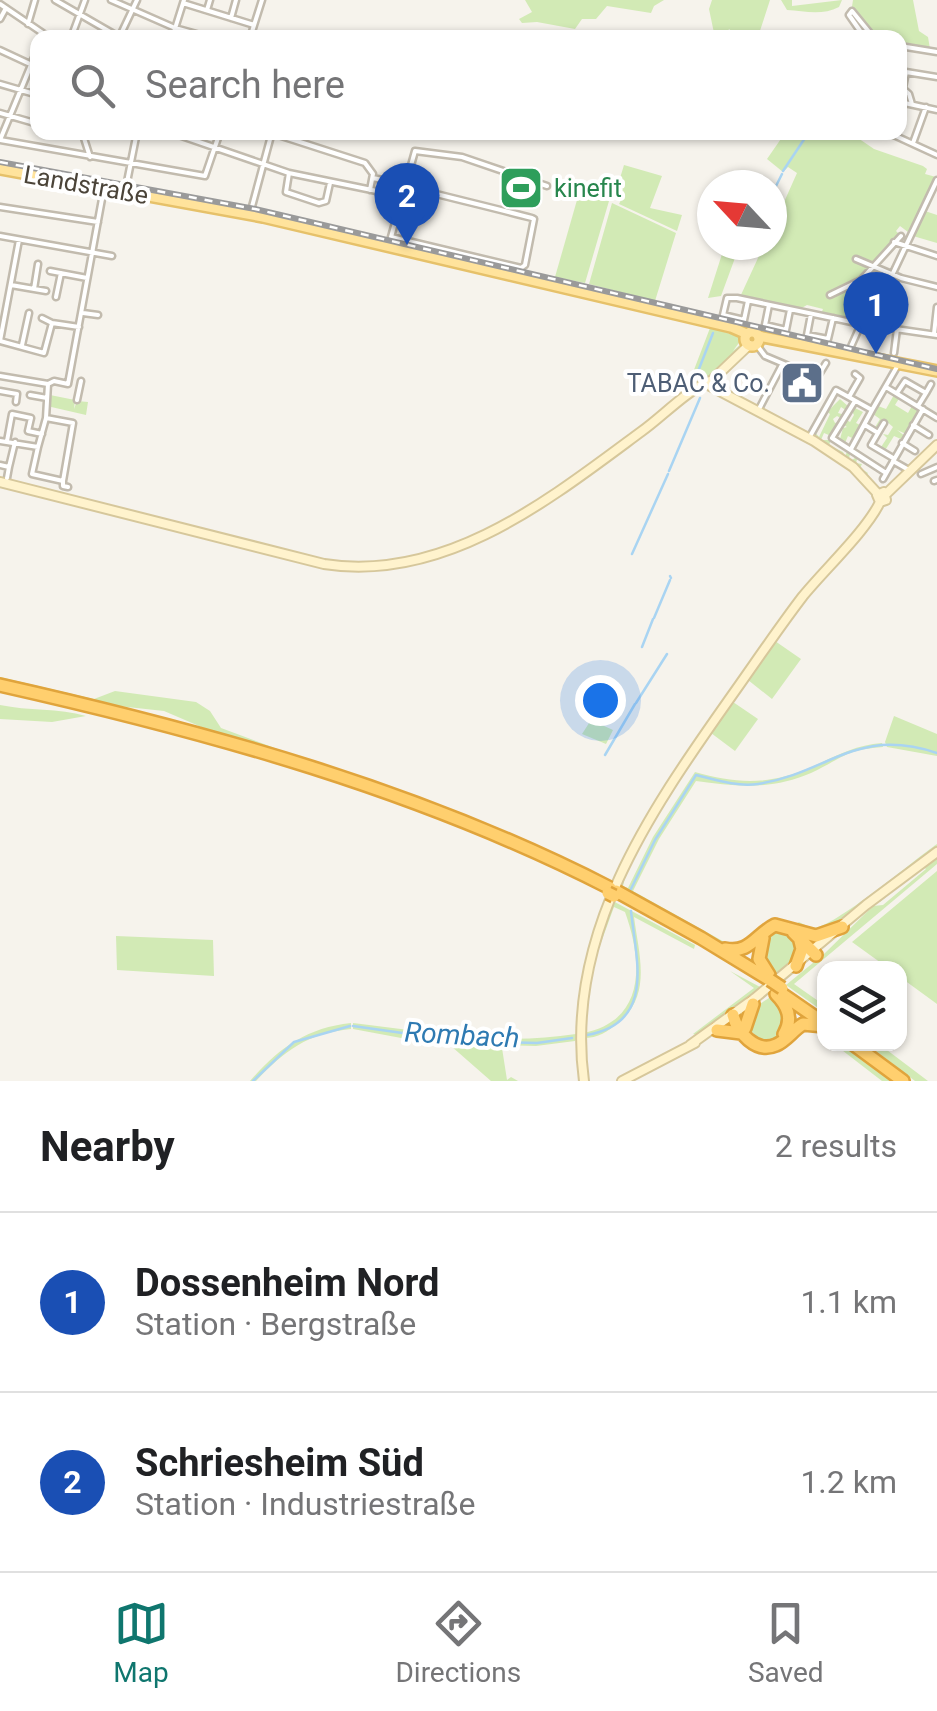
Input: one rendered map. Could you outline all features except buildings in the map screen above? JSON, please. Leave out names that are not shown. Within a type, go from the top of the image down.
[{"type":"highway","points":[[0,687],[170,731],[334,780],[476,832],[612,892],[726,949],[750,947],[775,925],[784,925],[801,935],[815,953]]},
{"type":"highway","points":[[612,892],[773,986]]},
{"type":"highway","points":[[717,1030],[743,1030],[764,1044],[782,1038],[788,1012],[759,959],[762,939],[780,928],[822,936],[842,927]]},
{"type":"highway","points":[[796,966],[802,948],[801,935]]},
{"type":"highway","points":[[701,938],[817,1017]]},
{"type":"highway","points":[[743,1030],[753,1004]]},
{"type":"highway","points":[[734,1017],[752,1043],[766,1047],[779,1044],[803,1024],[817,1023]]},
{"type":"highway","points":[[862,1051],[903,1081]]},
{"type":"highway","points":[[871,1051],[912,1081]]},
{"type":"main road","name":"Landstraße","points":[[0,169],[104,188],[126,188],[140,195],[253,210],[264,217],[731,326],[750,342],[852,354],[937,371]]},
{"type":"street","points":[[0,19],[10,0]]},
{"type":"street","points":[[28,24],[36,0]]},
{"type":"street","points":[[55,0],[103,30]]},
{"type":"street","points":[[75,30],[85,0]]},
{"type":"street","points":[[111,0],[182,30]]},
{"type":"street","points":[[123,30],[137,0]]},
{"type":"street","points":[[207,10],[210,0]]},
{"type":"street","points":[[231,18],[236,0]]},
{"type":"street","points":[[252,30],[262,0]]},
{"type":"street","points":[[175,28],[184,2],[254,24]]},
{"type":"street","points":[[4,7],[37,30]]},
{"type":"street","points":[[860,30],[850,15],[852,11],[867,30]]},
{"type":"street","points":[[907,47],[937,52]]},
{"type":"street","points":[[0,50],[30,64],[0,140],[205,176],[217,140]]},
{"type":"street","points":[[907,72],[937,77]]},
{"type":"street","points":[[0,84],[30,93]]},
{"type":"street","points":[[907,92],[912,104]]},
{"type":"street","points":[[907,103],[937,109]]},
{"type":"street","points":[[913,143],[926,107]]},
{"type":"street","points":[[0,113],[30,122]]},
{"type":"street","points":[[85,140],[91,158]]},
{"type":"street","points":[[126,188],[135,140]]},
{"type":"street","points":[[192,140],[330,184],[402,196]]},
{"type":"street","points":[[253,210],[270,140]]},
{"type":"street","points":[[294,140],[361,161],[370,168],[370,190]]},
{"type":"street","points":[[906,140],[937,155]]},
{"type":"street","points":[[372,178],[405,186],[534,220],[521,268],[391,237],[402,196],[405,186],[415,150],[462,157],[547,186]]},
{"type":"street","points":[[290,173],[286,192],[319,202],[326,200],[330,184]]},
{"type":"street","points":[[874,325],[892,273],[910,247],[937,180]]},
{"type":"street","points":[[68,384],[104,188]]},
{"type":"street","points":[[253,210],[254,196]]},
{"type":"street","points":[[0,207],[98,222]]},
{"type":"street","points":[[0,236],[112,256]]},
{"type":"street","points":[[830,294],[858,282],[901,236]]},
{"type":"street","points":[[19,240],[0,341],[46,352],[52,322]]},
{"type":"street","points":[[894,242],[937,256]]},
{"type":"street","points":[[856,259],[937,287]]},
{"type":"street","points":[[34,289],[38,264]]},
{"type":"street","points":[[50,271],[88,278]]},
{"type":"street","points":[[56,297],[61,273]]},
{"type":"street","points":[[10,284],[46,291]]},
{"type":"street","points":[[748,301],[744,320],[723,315],[727,298],[748,301],[811,313],[861,324],[936,334],[937,310]]},
{"type":"street","points":[[769,305],[765,325],[776,328],[786,330],[790,310]]},
{"type":"street","points":[[22,345],[29,312]]},
{"type":"street","points":[[81,312],[98,316]]},
{"type":"street","points":[[811,313],[807,335],[828,339],[832,318]]},
{"type":"street","points":[[42,318],[78,327]]},
{"type":"street","points":[[852,354],[861,324]]},
{"type":"street","points":[[850,450],[896,363],[898,328]]},
{"type":"street","points":[[14,442],[3,480],[324,564],[391,565],[478,537],[532,512],[710,382],[750,342],[765,356],[818,378],[826,363]]},
{"type":"street","points":[[758,412],[782,364]]},
{"type":"street","points":[[855,374],[860,378],[832,438],[884,476],[923,409],[931,384]]},
{"type":"street","points":[[16,402],[17,394],[0,391],[2,376],[48,384],[80,384],[77,400]]},
{"type":"street","points":[[897,394],[905,381],[926,393]]},
{"type":"street","points":[[710,382],[853,467],[881,497]]},
{"type":"street","points":[[48,384],[46,418],[30,474],[64,480]]},
{"type":"street","points":[[886,387],[937,418]]},
{"type":"street","points":[[809,438],[836,390],[872,410]]},
{"type":"street","points":[[30,395],[47,398]]},
{"type":"street","points":[[28,431],[31,418],[12,414],[3,440],[38,447]]},
{"type":"street","points":[[46,418],[73,424],[63,486],[68,487]]},
{"type":"street","points":[[884,423],[871,445],[907,469]]},
{"type":"street","points":[[865,424],[878,433]]},
{"type":"street","points":[[913,425],[929,435]]},
{"type":"street","points":[[21,429],[42,434]]},
{"type":"street","points":[[902,443],[916,451]]},
{"type":"street","points":[[584,1081],[581,1024],[586,974],[599,927],[624,866],[674,778],[782,624],[881,497],[937,446]]},
{"type":"street","points":[[0,465],[9,467]]},
{"type":"street","points":[[921,474],[937,467]]},
{"type":"street","points":[[622,1081],[717,1030],[937,852]]},
{"type":"street","points":[[690,1045],[753,1004],[874,901]]},
{"type":"green space","points":[[525,0],[664,0],[651,13],[607,6],[596,19],[582,19],[575,29],[522,23],[519,19],[532,12]]},
{"type":"green space","points":[[712,0],[770,0],[760,30],[713,30],[709,9]]},
{"type":"green space","points":[[781,0],[792,0],[792,6],[842,0],[833,10],[813,12],[787,10]]},
{"type":"green space","points":[[853,0],[913,0],[919,31],[928,37],[930,49],[907,44],[907,30],[864,30],[851,13]]},
{"type":"green space","points":[[780,140],[861,140],[874,149],[923,166],[927,169],[925,174],[936,177],[908,232],[900,226],[896,231],[900,235],[861,281],[866,286],[856,320],[821,314],[823,309],[807,305],[798,310],[740,297],[757,260],[787,260],[787,195],[797,173],[788,167],[781,170],[767,159]]},
{"type":"green space","points":[[624,165],[662,176],[650,208],[682,215],[677,231],[614,198]]},
{"type":"green space","points":[[579,193],[609,201],[585,283],[555,277]]},
{"type":"green space","points":[[612,203],[676,233],[655,301],[589,284]]},
{"type":"green space","points":[[925,211],[937,215],[937,243],[913,236]]},
{"type":"green space","points":[[720,260],[734,260],[721,296],[708,298]]},
{"type":"green space","points":[[710,328],[739,336],[741,340],[733,351],[744,345],[706,381],[698,383],[700,376],[692,375]]},
{"type":"green space","points":[[895,393],[900,397],[895,405],[908,413],[913,404],[920,411],[906,434],[897,430],[905,436],[903,440],[894,436],[884,452],[876,447],[881,447],[887,438],[883,434],[888,435],[893,427],[885,420],[878,431],[874,429],[880,419],[873,414],[878,406],[886,409]]},
{"type":"green space","points":[[50,395],[75,400],[74,409],[77,401],[88,402],[86,415],[47,406]]},
{"type":"green space","points":[[840,399],[849,407],[847,411],[841,407],[838,413],[845,415],[833,419],[835,423],[841,421],[831,436],[824,433],[821,440],[831,440],[829,445],[845,456],[851,451],[852,460],[858,456],[856,463],[862,464],[860,468],[868,473],[866,476],[812,437],[814,431],[819,437],[830,414],[827,412]]},
{"type":"green space","points":[[853,407],[863,412],[856,423],[864,421],[848,447],[852,438],[848,436],[845,443],[840,439],[847,427],[842,424],[845,419],[850,422],[854,415]]},
{"type":"green space","points":[[775,641],[801,659],[772,699],[748,680]]},
{"type":"green space","points":[[0,677],[94,699],[115,691],[196,702],[210,711],[221,728],[336,771],[220,735],[164,711],[109,705],[0,682]]},
{"type":"green space","points":[[733,702],[758,719],[735,751],[711,733]]},
{"type":"green space","points":[[0,705],[86,716],[52,722],[0,719]]},
{"type":"green space","points":[[894,716],[937,734],[937,756],[887,747],[885,742]]},
{"type":"green space","points":[[591,720],[613,730],[606,744],[582,734]]},
{"type":"green space","points":[[882,743],[883,747],[852,753],[811,773],[768,785],[696,781],[659,839],[633,891],[728,944],[616,888],[627,869],[623,886],[628,888],[653,837],[695,772],[725,779],[767,780],[795,774],[853,749]]},
{"type":"green space","points":[[937,844],[937,848],[841,924],[823,934],[793,926],[799,922],[813,928],[838,917]]},
{"type":"green space","points":[[937,853],[937,864],[794,984],[817,1000],[817,1007],[786,985],[873,906],[883,905],[926,869],[923,866],[878,900]]},
{"type":"green space","points":[[937,871],[937,1004],[907,982],[907,961],[878,961],[852,942]]},
{"type":"green space","points":[[611,900],[695,945],[694,949],[634,917],[641,974],[636,1000],[611,1029],[583,1038],[583,1033],[619,1016],[634,987],[635,950],[625,912],[614,907],[599,948],[595,947]]},
{"type":"green space","points":[[777,931],[787,932],[798,944],[797,959],[775,978],[766,968],[761,945]]},
{"type":"green space","points":[[116,936],[213,940],[214,976],[117,970]]},
{"type":"green space","points":[[730,971],[762,988],[697,1035],[693,1034],[754,988]]},
{"type":"green space","points":[[772,996],[783,1006],[783,1031],[773,1040],[761,1041],[748,1028],[755,1007]]},
{"type":"green space","points":[[351,1023],[351,1029],[298,1045],[256,1081],[250,1081],[294,1042],[320,1030]]},
{"type":"green space","points":[[353,1023],[492,1038],[576,1034],[575,1041],[536,1046],[428,1043],[353,1029]]},
{"type":"green space","points":[[451,1046],[502,1048],[507,1080],[511,1077],[518,1081],[491,1081]]},
{"type":"green space","points":[[843,1051],[853,1051],[893,1081],[882,1081]]},
{"type":"green space","points":[[876,1051],[888,1051],[928,1081],[915,1081]]},
{"type":"waterway","points":[[784,170],[804,140]]},
{"type":"waterway","points":[[697,374],[713,333]]},
{"type":"waterway","points":[[669,471],[700,398]]},
{"type":"waterway","points":[[632,554],[668,474]]},
{"type":"waterway","points":[[654,618],[670,580]]},
{"type":"waterway","points":[[642,647],[653,619]]},
{"type":"waterway","points":[[636,703],[667,654]]},
{"type":"waterway","points":[[605,755],[635,704]]},
{"type":"waterway","points":[[629,893],[655,840],[696,775],[750,785],[805,771],[863,748],[909,746],[937,753]]},
{"type":"waterway","name":"Rombach","points":[[587,1035],[609,1028],[624,1017],[633,1003],[637,969],[631,911]]},
{"type":"waterway","name":"Rombach","points":[[253,1081],[294,1042],[350,1026]]},
{"type":"waterway","name":"Rombach","points":[[353,1026],[459,1041],[537,1043],[572,1038]]},
{"type":"railway","points":[[0,162],[255,209],[937,369]]},
{"type":"place","name":"kinefit","points":[[521,188]]},
{"type":"place","name":"Schriesheim Süd","points":[[407,245]]},
{"type":"place","name":"Dossenheim Nord","points":[[876,354]]},
{"type":"place","name":"TABAC & Co.","points":[[802,383]]}]
